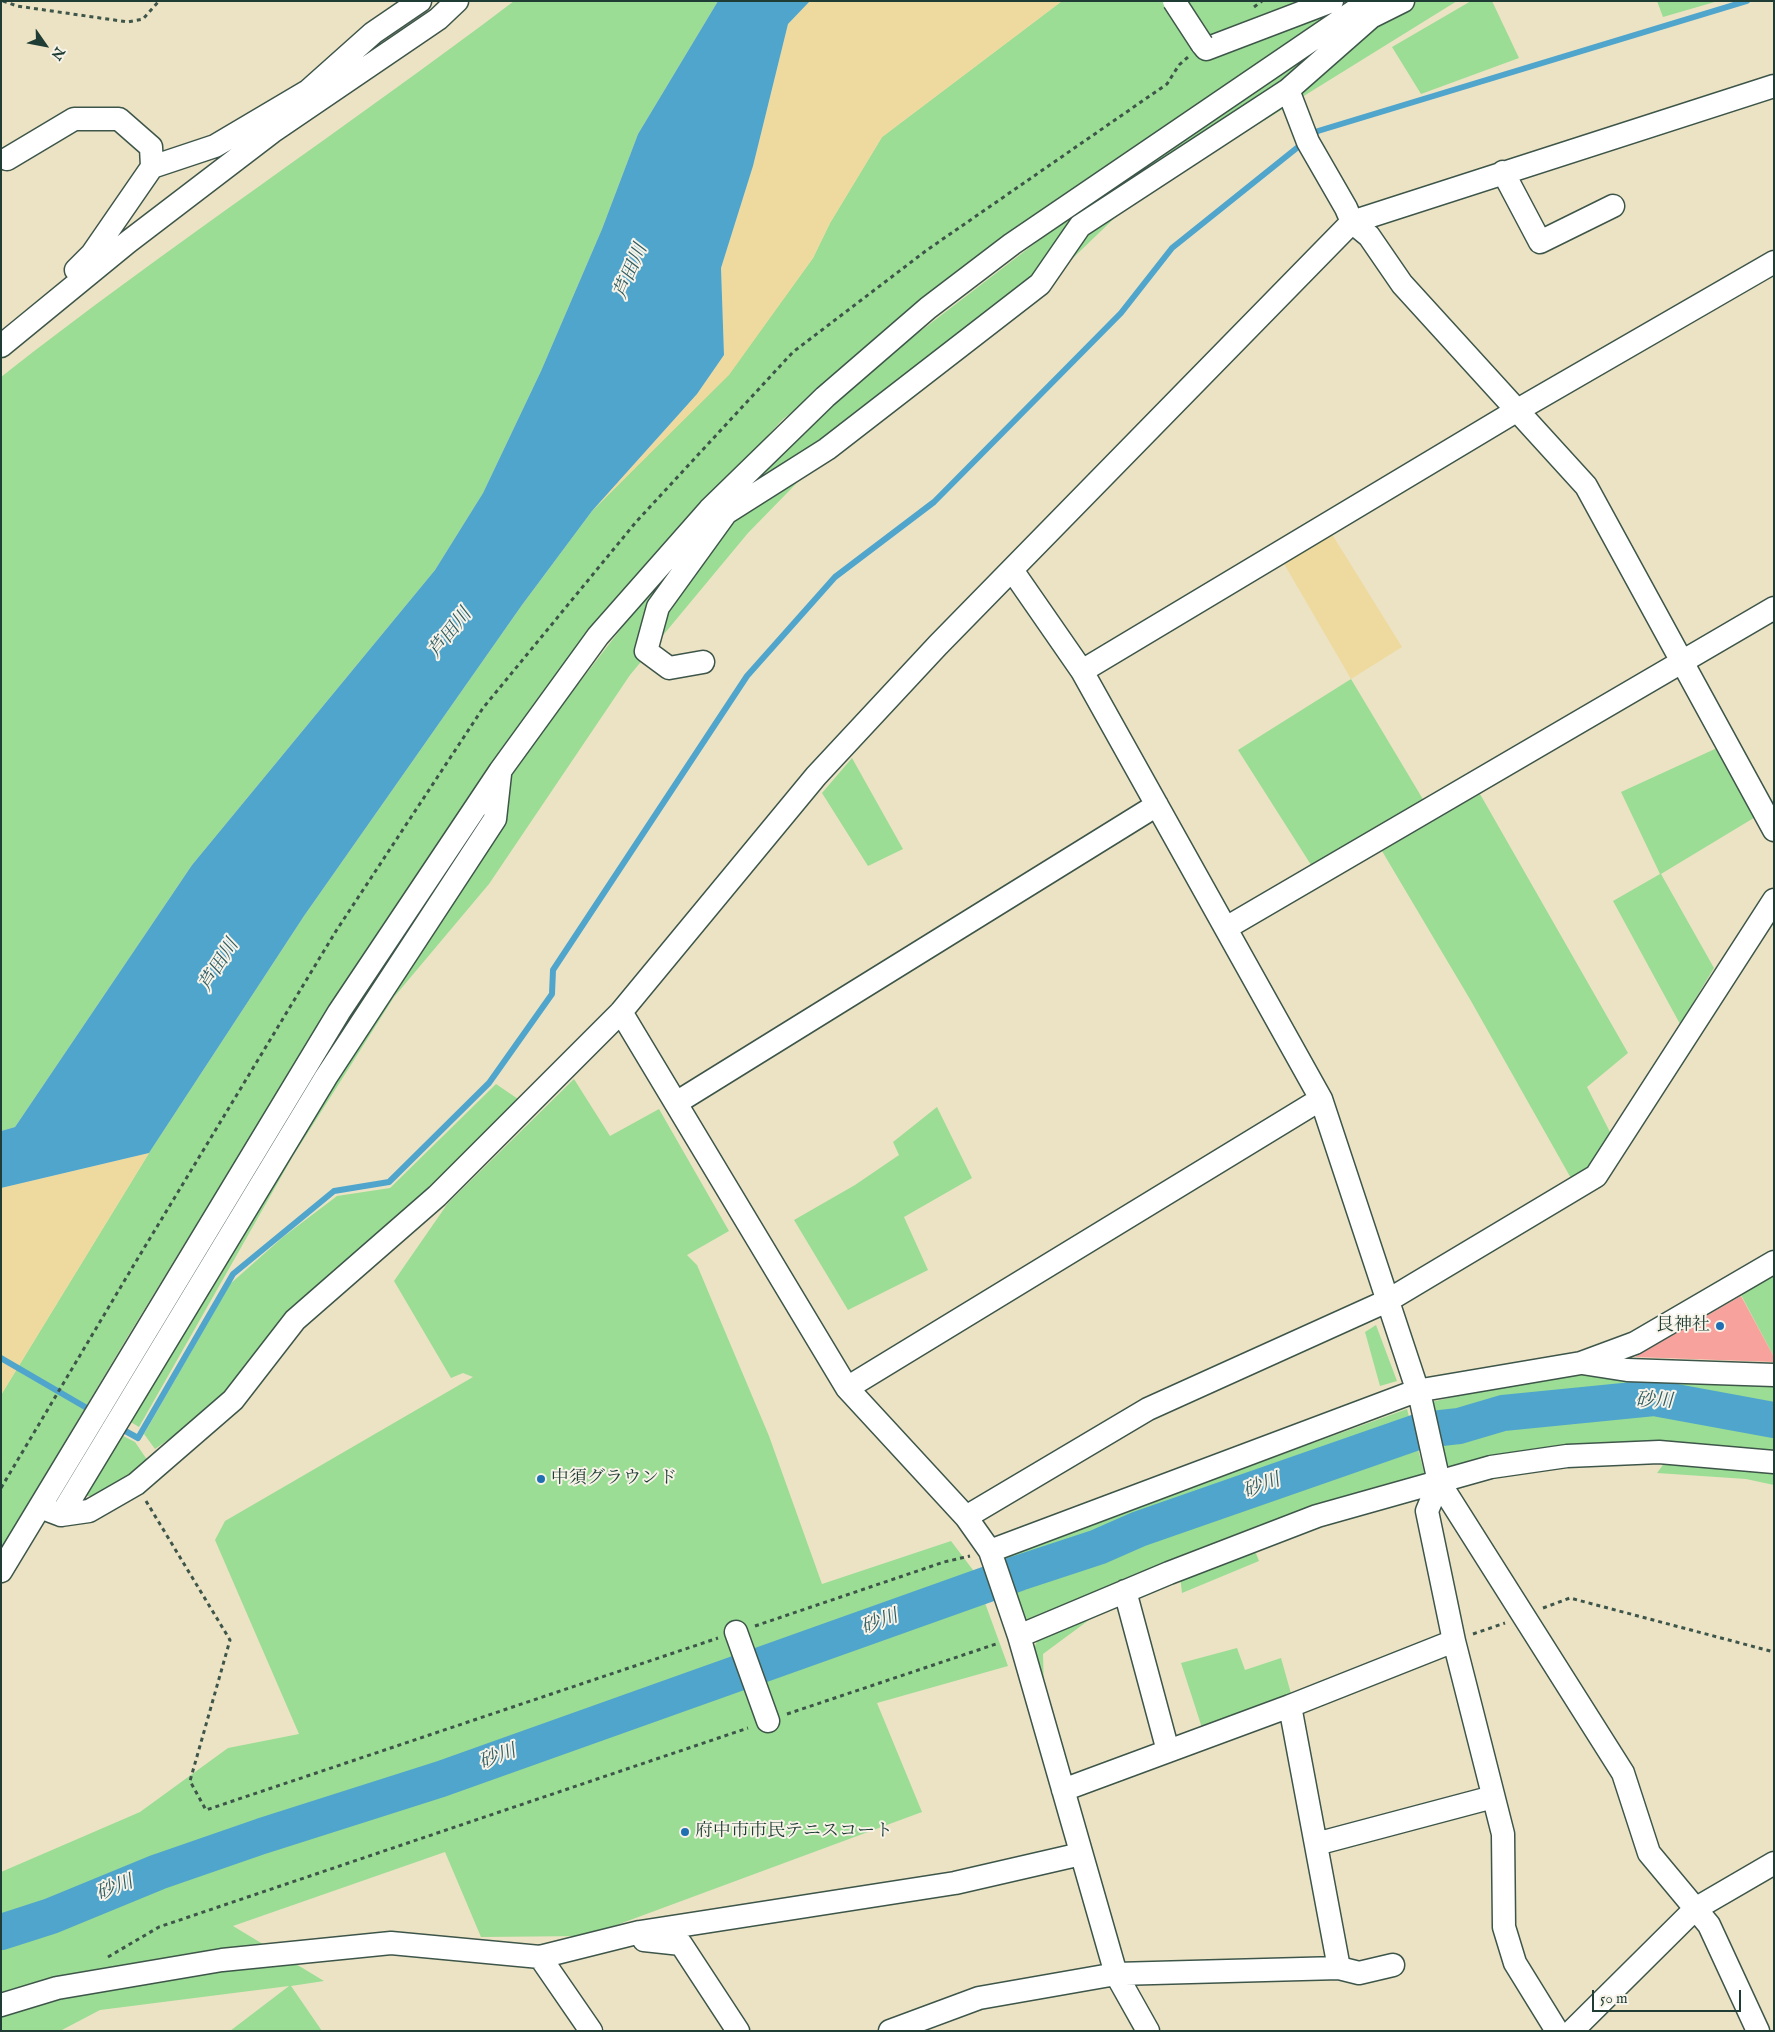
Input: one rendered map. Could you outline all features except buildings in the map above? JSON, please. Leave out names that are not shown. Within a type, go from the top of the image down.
[{"type":"street","points":[[1,346],[128,242],[257,143],[312,97],[373,33],[420,1]]},
{"type":"street","points":[[69,290],[63,283],[92,254],[152,167],[215,146],[312,97],[438,19],[457,1]]},
{"type":"street","points":[[1174,1],[1206,49],[1332,1]]},
{"type":"street","points":[[1,1571],[338,1012],[500,771],[598,636],[825,397],[928,308],[1012,244],[1371,6],[1403,1]]},
{"type":"street","points":[[703,662],[670,668],[646,651],[658,607],[718,511],[826,449],[1040,284],[1080,226],[1288,90],[1371,6]]},
{"type":"street","points":[[40,1507],[61,1515],[89,1511],[136,1484],[233,1400],[295,1320],[437,1196],[621,1012],[816,776],[938,645],[1352,222],[1774,86]]},
{"type":"street","points":[[1288,90],[1308,142],[1352,222],[1369,236],[1402,284],[1586,486],[1774,830]]},
{"type":"street","points":[[7,159],[74,120],[119,119],[151,147],[152,167]]},
{"type":"street","points":[[1504,172],[1540,242],[1613,206]]},
{"type":"street","points":[[1082,671],[1516,411],[1774,262]]},
{"type":"street","points":[[1012,570],[1082,671],[1320,1099],[1418,1396],[1439,1482],[1622,1773],[1649,1852],[1709,1925],[1758,2031]]},
{"type":"street","points":[[1226,928],[1774,608]]},
{"type":"street","points":[[61,1515],[326,1078],[495,819],[500,771]]},
{"type":"street","points":[[676,1103],[1157,805]]},
{"type":"street","points":[[966,1517],[1148,1410],[1387,1301],[1596,1176],[1774,900]]},
{"type":"street","points":[[621,1012],[848,1388],[966,1517],[990,1551],[1019,1636],[1116,1974],[1148,2031]]},
{"type":"street","points":[[848,1388],[1320,1099]]},
{"type":"street","points":[[990,1551],[1418,1396],[1581,1363],[1635,1343],[1774,1262]]},
{"type":"street","points":[[1581,1363],[1627,1370],[1774,1375]]},
{"type":"street","points":[[1019,1636],[1125,1591],[1318,1516],[1491,1467],[1567,1456],[1658,1452],[1774,1462]]},
{"type":"street","points":[[1439,1482],[1427,1511],[1454,1641],[1503,1834],[1504,1927],[1515,1963],[1556,2031]]},
{"type":"street","points":[[1125,1591],[1168,1751]]},
{"type":"street","points":[[736,1632],[768,1721]]},
{"type":"street","points":[[1063,1790],[1290,1706],[1454,1641]]},
{"type":"street","points":[[1290,1706],[1339,1968]]},
{"type":"street","points":[[1316,1844],[1493,1797]]},
{"type":"street","points":[[1,2005],[57,1988],[222,1960],[391,1943],[540,1957],[640,1932],[955,1883],[1081,1854]]},
{"type":"street","points":[[1572,2031],[1696,1909],[1774,1862]]},
{"type":"street","points":[[640,1932],[644,1940],[681,1944],[738,2031]]},
{"type":"street","points":[[540,1957],[591,2031]]},
{"type":"street","points":[[890,2031],[978,1998],[1116,1974],[1339,1968],[1359,1974],[1393,1965]]},
{"type":"path","points":[[3,1],[17,6],[128,22],[144,19],[159,1]]},
{"type":"path","points":[[136,1484],[230,1640],[190,1781],[206,1810],[944,1562],[990,1551]]},
{"type":"path","points":[[1454,1641],[1570,1598],[1774,1652]]},
{"type":"path","points":[[159,1927],[1019,1636]]},
{"type":"green space","points":[[514,1],[718,1],[638,134],[602,229],[541,371],[483,493],[435,570],[192,865],[15,1127],[1,1131],[1,377],[192,234]]},
{"type":"green space","points":[[1062,1],[1354,1],[1022,227],[782,420],[597,625],[528,715],[348,977],[128,1336],[1,1549],[1,1395],[149,1153],[304,916],[522,605],[592,511],[729,374],[813,258],[830,223],[882,137]]},
{"type":"green space","points":[[1387,1],[1457,1],[1128,205],[1074,257],[867,411],[748,533],[630,675],[489,884],[394,997],[293,1156],[139,1427],[109,1409],[350,1008],[531,745],[685,546],[845,389],[1081,208]]},
{"type":"green space","points":[[1471,1],[1492,1],[1519,58],[1421,94],[1392,47]]},
{"type":"green space","points":[[1657,1],[1718,1],[1663,17]]},
{"type":"green space","points":[[1351,679],[1424,801],[1313,868],[1238,750]]},
{"type":"green space","points":[[1717,748],[1757,816],[1661,874],[1714,968],[1680,1024],[1613,901],[1660,874],[1621,792]]},
{"type":"green space","points":[[852,758],[903,849],[868,866],[822,793]]},
{"type":"green space","points":[[1480,794],[1628,1053],[1587,1087],[1611,1134],[1591,1169],[1572,1180],[1471,1001],[1382,851]]},
{"type":"green space","points":[[574,1079],[610,1136],[659,1109],[729,1231],[687,1255],[697,1265],[769,1436],[822,1584],[951,1541],[973,1570],[1008,1666],[877,1703],[922,1812],[587,1936],[481,1937],[445,1852],[233,1926],[324,1981],[291,1986],[322,2031],[230,2031],[289,1986],[100,2010],[60,2031],[1,2031],[1,1872],[140,1812],[228,1748],[299,1734],[215,1540],[225,1521],[473,1377],[463,1373],[451,1378],[394,1281],[448,1203]]},
{"type":"green space","points":[[496,1084],[521,1101],[420,1203],[327,1277],[225,1400],[155,1449],[144,1434],[230,1284],[283,1237],[337,1196],[390,1188]]},
{"type":"green space","points":[[937,1107],[972,1178],[904,1217],[928,1270],[848,1310],[794,1220],[855,1185],[899,1155],[893,1142]]},
{"type":"green space","points":[[1774,1275],[1774,1357],[1741,1295]]},
{"type":"green space","points":[[1376,1325],[1397,1381],[1380,1386],[1365,1332]]},
{"type":"green space","points":[[1620,1360],[1774,1363],[1774,1454],[1449,1473],[1431,1402]]},
{"type":"green space","points":[[1407,1409],[1426,1479],[1025,1626],[1000,1556]]},
{"type":"green space","points":[[100,1424],[135,1442],[150,1464],[101,1496],[61,1496]]},
{"type":"green space","points":[[1665,1462],[1774,1472],[1774,1485],[1746,1479],[1657,1473]]},
{"type":"green space","points":[[1255,1551],[1259,1561],[1182,1593],[1180,1576]]},
{"type":"green space","points":[[1093,1617],[1043,1654],[1044,1691],[1031,1656],[1037,1641],[1054,1628]]},
{"type":"green space","points":[[1237,1648],[1245,1670],[1281,1658],[1292,1697],[1203,1731],[1181,1663]]},
{"type":"sand","points":[[810,1],[1062,1],[882,137],[830,223],[813,258],[729,375],[592,511],[697,394],[724,355],[721,268],[753,166],[788,24]]},
{"type":"sand","points":[[1330,531],[1402,647],[1351,679],[1283,562]]},
{"type":"sand","points":[[149,1153],[1,1395],[1,1188]]},
{"type":"water","name":"芦田川","points":[[718,1],[810,1],[788,24],[753,166],[721,268],[724,355],[697,394],[592,511],[522,605],[304,916],[149,1153],[1,1188],[1,1131],[15,1127],[192,865],[435,570],[483,493],[541,371],[602,229],[638,134]]},
{"type":"waterway","points":[[118,1427],[138,1438],[233,1274],[334,1191],[389,1182],[489,1083],[552,994],[553,970],[747,676],[835,577],[934,502],[1121,313],[1172,248],[1318,131],[1747,1]]},
{"type":"waterway","points":[[1,1358],[92,1411]]},
{"type":"waterway","name":"砂川","points":[[1,1932],[51,1916],[158,1872],[262,1836],[441,1779],[1019,1573],[1098,1547],[1139,1529],[1423,1430],[1459,1426],[1503,1413],[1654,1398],[1774,1420]]},
{"type":"place","name":"艮神社","points":[[1720,1326]]},
{"type":"place","name":"中須グラウンド","points":[[541,1479]]},
{"type":"place","name":"府中市市民テニスコート","points":[[685,1832]]}]
